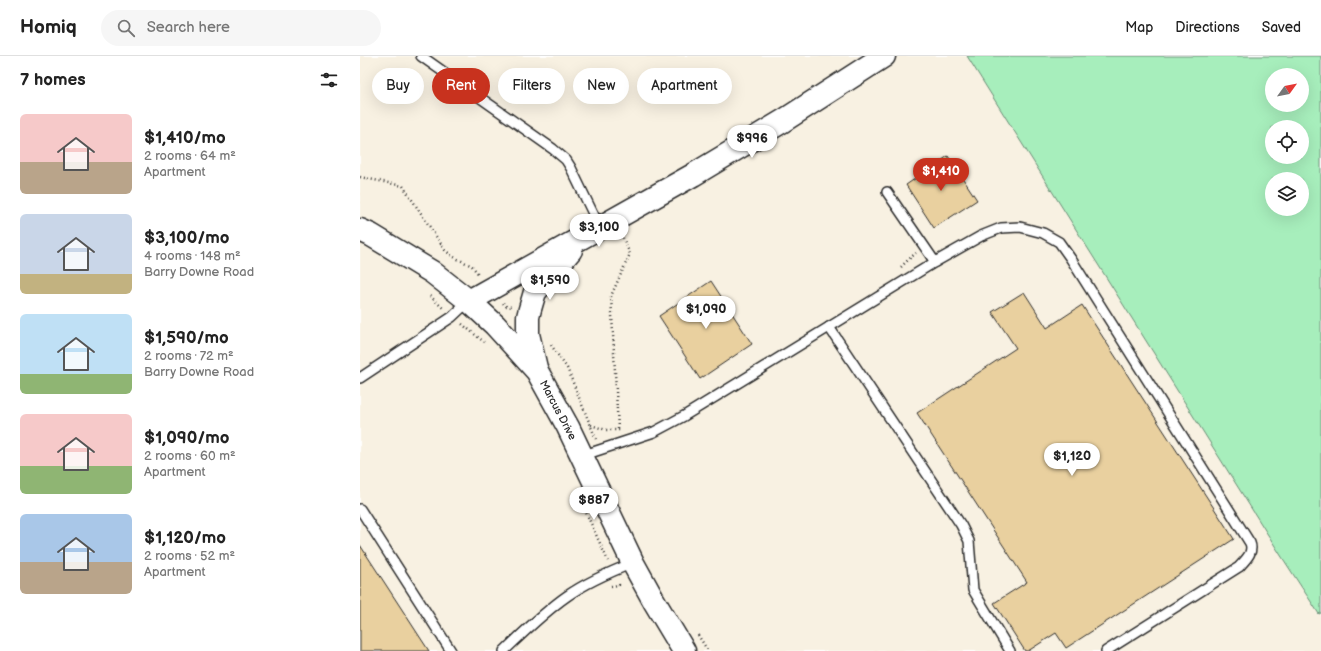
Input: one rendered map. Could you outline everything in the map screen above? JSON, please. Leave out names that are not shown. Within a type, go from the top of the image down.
[{"type":"street","points":[[469,301],[693,175],[789,117],[884,56]]},
{"type":"street","name":"Marcus Drive","points":[[360,230],[371,235],[432,272],[469,301],[495,325],[537,371],[568,427],[633,563],[684,651]]},
{"type":"street","points":[[537,371],[528,334],[528,317],[535,292],[581,238]]},
{"type":"lane","points":[[421,56],[553,149],[566,160],[600,228]]},
{"type":"lane","points":[[887,192],[935,262]]},
{"type":"lane","points":[[582,456],[654,432],[684,416],[935,262],[981,236],[1001,228],[1020,227],[1043,233],[1059,242],[1079,272],[1252,547],[1248,556],[1239,567],[1106,651]]},
{"type":"lane","points":[[360,378],[452,317],[469,301]]},
{"type":"lane","points":[[830,327],[961,526],[969,541],[973,590],[1010,651]]},
{"type":"lane","points":[[360,509],[451,651]]},
{"type":"lane","points":[[504,651],[544,614],[566,597],[581,587],[633,563]]},
{"type":"path","points":[[618,429],[611,296],[630,254],[623,238]]},
{"type":"path","points":[[897,272],[909,258],[925,248]]},
{"type":"path","points":[[427,293],[452,317],[487,345]]},
{"type":"path","points":[[590,425],[606,430],[623,430]]},
{"type":"path","points":[[578,493],[619,584],[607,587]]},
{"type":"shaded area","points":[[360,56],[967,56],[1280,554],[1319,614],[1321,613],[1321,651],[360,651]]},
{"type":"green space","points":[[967,56],[1321,56],[1321,613],[1319,614]]},
{"type":"building","points":[[948,156],[977,200],[934,228],[906,185]]},
{"type":"building","points":[[711,281],[752,344],[700,379],[659,316]]},
{"type":"building","points":[[1024,292],[1047,328],[1082,305],[1234,539],[1066,648],[1056,633],[1028,651],[1025,651],[994,603],[1027,582],[917,413],[1016,348],[992,312]]},
{"type":"building","points":[[360,545],[429,651],[360,651]]}]
